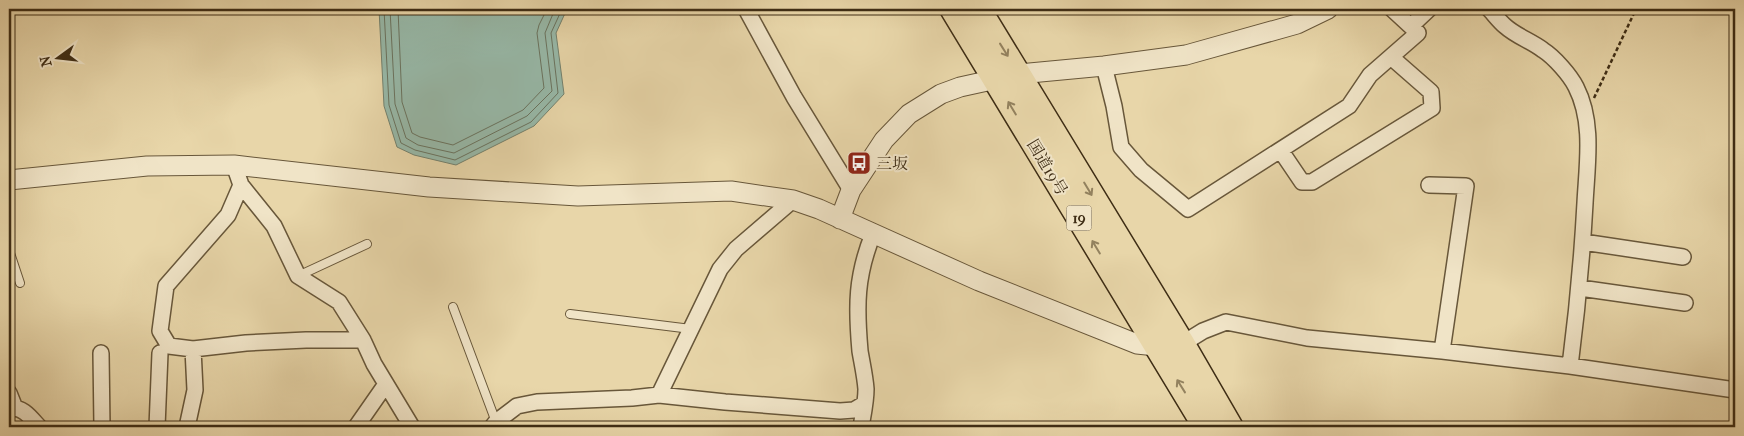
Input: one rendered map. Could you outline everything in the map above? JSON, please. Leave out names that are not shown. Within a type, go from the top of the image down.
[{"type":"highway","name":"国道19号","points":[[953,9],[1206,427]]},
{"type":"highway","name":"国道19号","points":[[978,9],[1182,344],[1230,427]]},
{"type":"street","points":[[746,9],[794,97],[850,190]]},
{"type":"street","points":[[840,219],[850,190],[884,140],[909,114],[941,94],[994,78],[1019,74],[1104,66],[1186,55],[1297,24],[1328,9]]},
{"type":"street","points":[[1104,66],[1114,106],[1121,148],[1141,170],[1188,210],[1349,106],[1370,75],[1418,33],[1392,9]]},
{"type":"street","points":[[1411,26],[1429,9]]},
{"type":"street","points":[[1489,9],[1504,26],[1554,58],[1575,86],[1586,115],[1588,136],[1583,242],[1580,288],[1570,366]]},
{"type":"street","points":[[1281,151],[1302,182],[1312,182],[1432,108],[1431,92],[1391,57]]},
{"type":"street","points":[[9,180],[147,166],[234,165],[439,188],[578,196],[731,191],[793,200],[979,281],[1137,344],[1156,346]]},
{"type":"street","points":[[234,165],[241,186],[274,226],[298,276],[339,302],[363,340],[374,364],[412,427]]},
{"type":"street","points":[[1429,185],[1466,186],[1442,350]]},
{"type":"street","points":[[241,186],[228,215],[166,286],[160,331],[170,346],[193,349],[298,340],[363,340]]},
{"type":"street","points":[[659,395],[720,269],[736,249],[793,200]]},
{"type":"street","points":[[861,427],[866,389],[860,352],[857,307],[862,264],[873,234]]},
{"type":"street","points":[[1583,242],[1683,257]]},
{"type":"street","points":[[1580,288],[1684,303]]},
{"type":"street","points":[[1182,344],[1203,331],[1226,322],[1307,338],[1442,350],[1735,390]]},
{"type":"street","points":[[187,427],[195,390],[193,349]]},
{"type":"street","points":[[101,353],[102,427]]},
{"type":"street","points":[[158,427],[160,353]]},
{"type":"street","points":[[356,427],[386,384]]},
{"type":"street","points":[[9,393],[12,408],[24,412],[39,427]]},
{"type":"street","points":[[494,424],[517,406],[537,402],[659,395],[840,412],[854,410],[864,404]]},
{"type":"lane","points":[[298,276],[367,244]]},
{"type":"lane","points":[[9,250],[20,283]]},
{"type":"lane","points":[[453,307],[494,424]]},
{"type":"lane","points":[[570,314],[691,329]]},
{"type":"path","points":[[1586,115],[1636,9]]},
{"type":"water","points":[[379,9],[567,9],[556,33],[564,94],[534,126],[456,165],[414,155],[397,147],[384,106]]},
{"type":"place","name":"三坂","points":[[859,163]]}]
